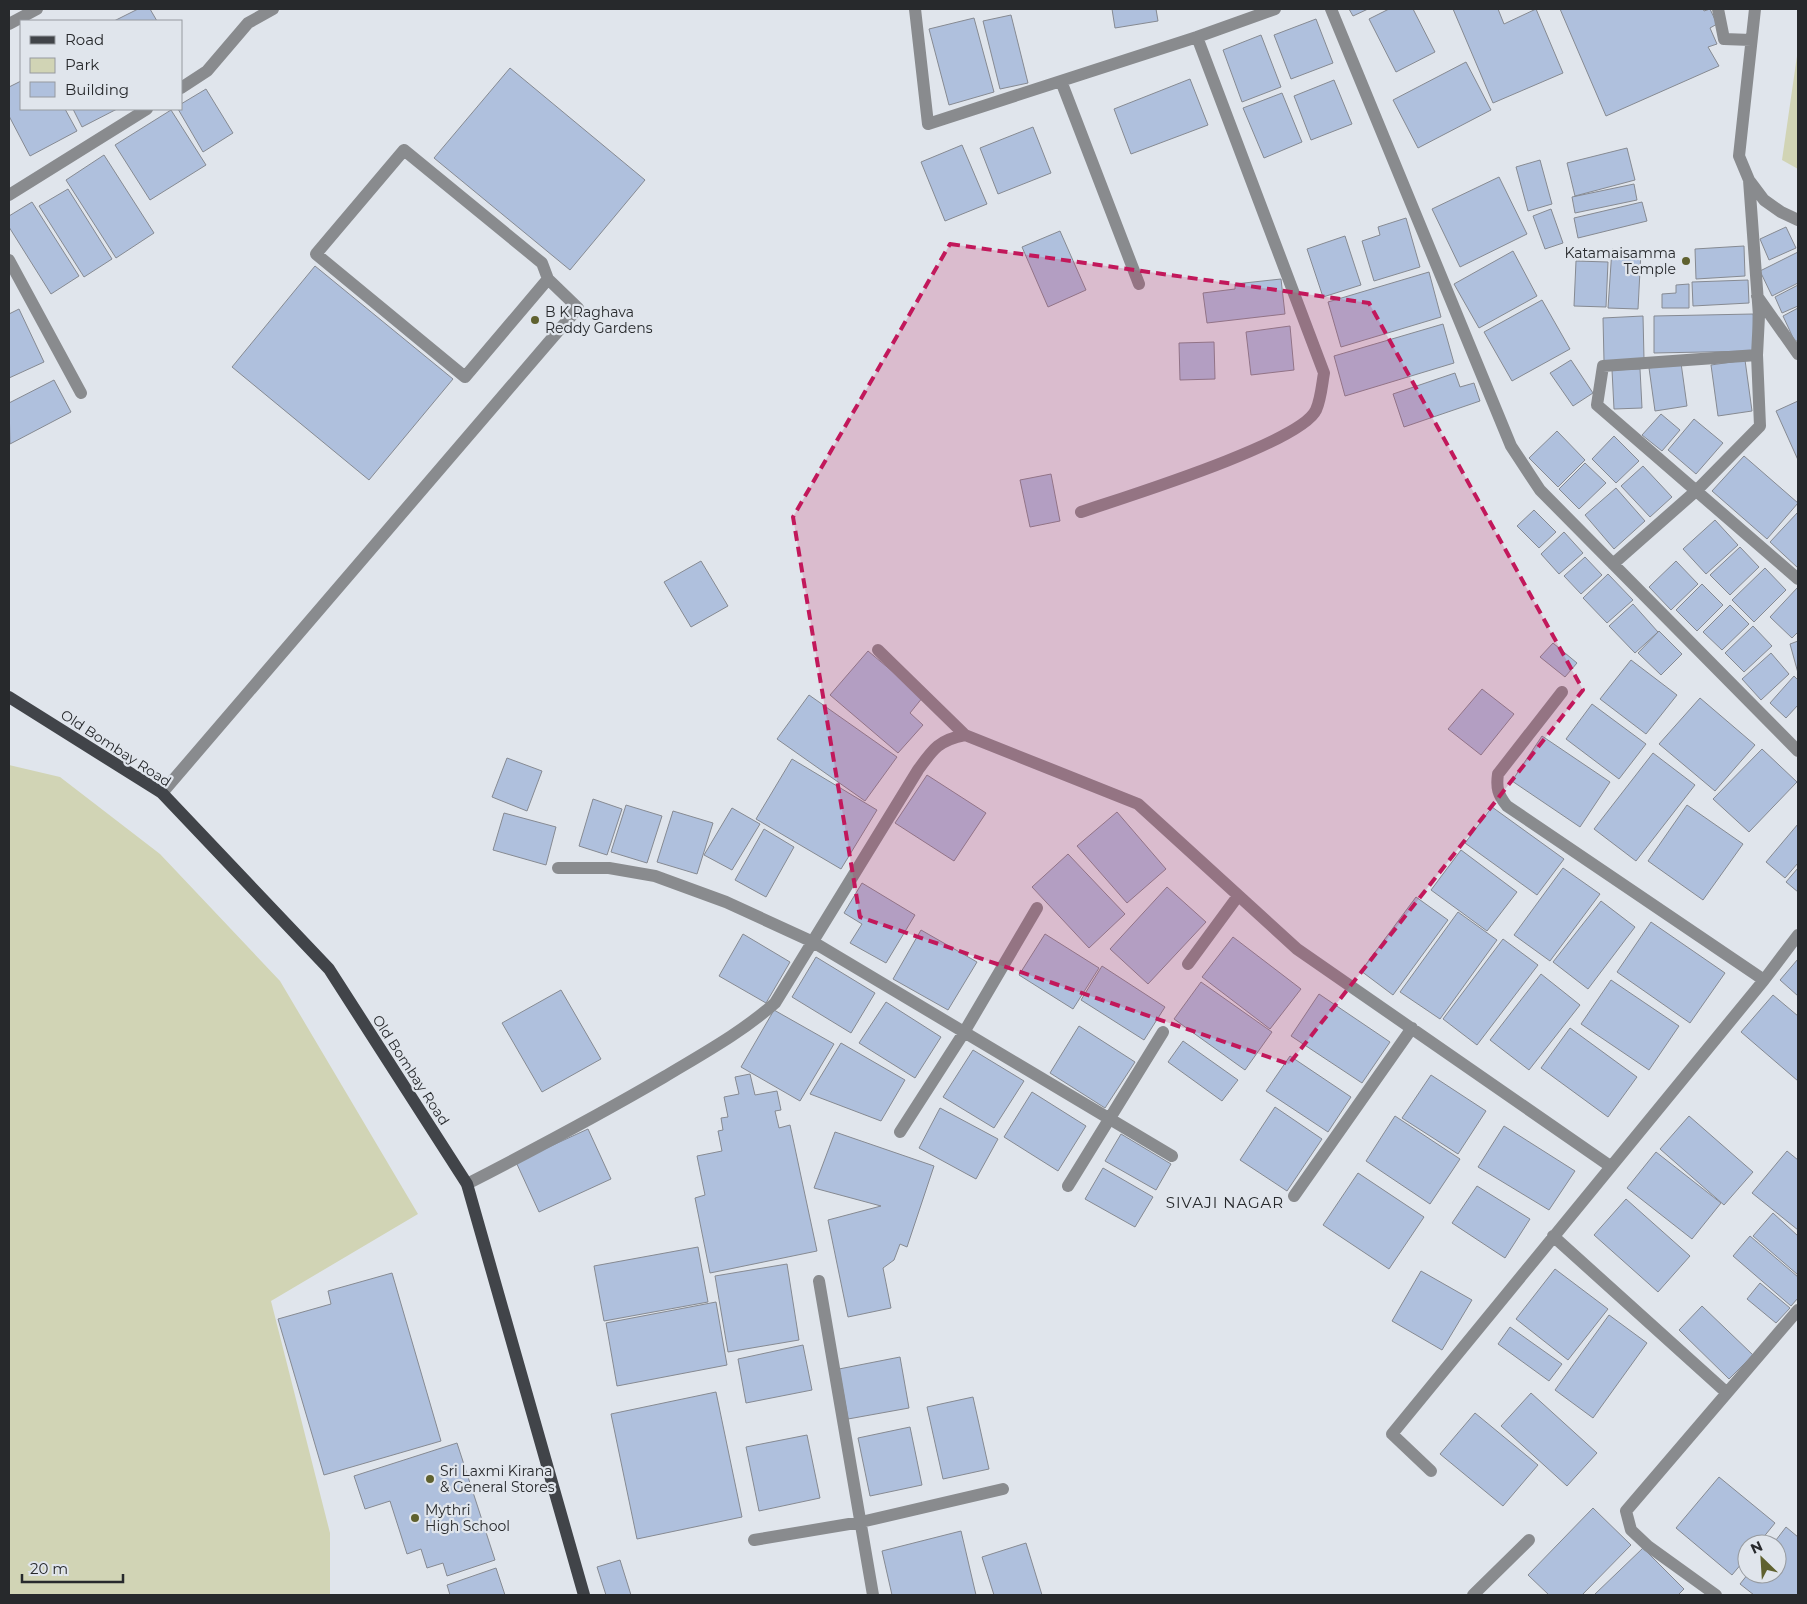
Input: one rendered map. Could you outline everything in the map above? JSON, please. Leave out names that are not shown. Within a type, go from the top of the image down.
[{"type":"main road","name":"Old Bombay Road","points":[[9,697],[162,793],[329,968],[466,1184],[584,1595]]},
{"type":"street","points":[[9,24],[37,9]]},
{"type":"street","points":[[915,9],[928,124],[1196,37],[1275,9]]},
{"type":"street","points":[[1331,9],[1511,446],[1540,490],[1798,751]]},
{"type":"street","points":[[1718,9],[1724,39],[1751,40]]},
{"type":"street","points":[[1755,9],[1740,156],[1749,180],[1764,200],[1780,212],[1798,220]]},
{"type":"street","points":[[182,87],[207,71],[248,23],[266,10]]},
{"type":"street","points":[[1082,512],[1239,457],[1292,432],[1316,411],[1324,373],[1196,37]]},
{"type":"street","points":[[1061,81],[1138,284]]},
{"type":"street","points":[[9,194],[145,110]]},
{"type":"street","points":[[162,793],[578,308],[548,279],[542,263],[404,150],[316,254],[465,377],[548,279]]},
{"type":"street","points":[[1613,564],[1697,490],[1760,426],[1757,296],[1749,180]]},
{"type":"street","points":[[9,260],[81,393]]},
{"type":"street","points":[[1757,296],[1798,354]]},
{"type":"street","points":[[1757,355],[1603,366],[1597,405],[1798,578]]},
{"type":"street","points":[[878,650],[965,735],[1138,804],[1297,948],[1610,1166]]},
{"type":"street","points":[[1562,692],[1498,774],[1496,787],[1500,797],[1507,806],[1764,980]]},
{"type":"street","points":[[466,1184],[586,1123],[724,1041],[757,1019],[775,1003],[929,755],[934,748],[949,738],[965,735]]},
{"type":"street","points":[[558,868],[609,868],[655,876],[726,902],[813,942],[963,1034],[1172,1156]]},
{"type":"street","points":[[1188,964],[1238,896]]},
{"type":"street","points":[[900,1132],[963,1034],[1037,908]]},
{"type":"street","points":[[1431,1471],[1392,1434],[1764,980],[1798,935]]},
{"type":"street","points":[[1294,1196],[1412,1028]]},
{"type":"street","points":[[1068,1186],[1163,1032]]},
{"type":"street","points":[[1553,1236],[1726,1393]]},
{"type":"street","points":[[819,1281],[862,1522],[873,1595]]},
{"type":"street","points":[[1716,1595],[1648,1546],[1631,1530],[1626,1510],[1798,1310]]},
{"type":"street","points":[[754,1540],[862,1522],[1003,1489]]},
{"type":"street","points":[[1473,1595],[1529,1540]]},
{"type":"highlighted area","points":[[950,244],[1369,303],[1583,690],[1289,1064],[860,917],[793,517]]},
{"type":"green space","points":[[1798,49],[1798,169],[1782,160]]},
{"type":"green space","points":[[9,765],[60,777],[160,854],[280,981],[418,1214],[271,1301],[330,1533],[330,1595],[9,1595]]},
{"type":"building","points":[[138,9],[150,9],[156,20],[116,20]]},
{"type":"building","points":[[1112,9],[1156,9],[1158,21],[1115,28]]},
{"type":"building","points":[[1349,9],[1368,9],[1353,16]]},
{"type":"building","points":[[1389,9],[1413,9],[1435,52],[1396,72],[1369,19]]},
{"type":"building","points":[[1453,9],[1498,9],[1504,24],[1536,9],[1563,73],[1493,103]]},
{"type":"building","points":[[1560,9],[1703,9],[1704,11],[1710,9],[1717,24],[1710,28],[1717,44],[1708,47],[1719,66],[1606,116]]},
{"type":"building","points":[[1011,15],[1028,83],[1000,89],[983,21]]},
{"type":"building","points":[[974,18],[994,92],[949,105],[929,29]]},
{"type":"building","points":[[1316,19],[1333,63],[1291,79],[1274,35]]},
{"type":"building","points":[[1261,35],[1281,87],[1242,102],[1223,50]]},
{"type":"building","points":[[1466,62],[1491,110],[1418,148],[1393,100]]},
{"type":"building","points":[[510,68],[645,180],[570,270],[434,158]]},
{"type":"building","points":[[1190,79],[1208,125],[1131,154],[1114,109]]},
{"type":"building","points":[[1334,80],[1352,124],[1311,140],[1294,96]]},
{"type":"building","points":[[20,82],[20,110],[66,110],[77,131],[30,156],[9,116],[9,87]]},
{"type":"building","points":[[206,89],[233,133],[203,152],[179,110],[182,110],[182,103]]},
{"type":"building","points":[[1282,93],[1302,142],[1264,158],[1243,108]]},
{"type":"building","points":[[74,110],[115,110],[82,127]]},
{"type":"building","points":[[171,110],[206,165],[150,200],[115,145]]},
{"type":"building","points":[[1033,127],[1051,173],[998,194],[980,148]]},
{"type":"building","points":[[962,145],[987,204],[945,221],[921,162]]},
{"type":"building","points":[[1627,148],[1635,180],[1575,196],[1567,163]]},
{"type":"building","points":[[104,155],[154,233],[116,258],[66,180]]},
{"type":"building","points":[[1540,160],[1552,204],[1528,211],[1516,167]]},
{"type":"building","points":[[1499,177],[1527,234],[1460,267],[1432,209]]},
{"type":"building","points":[[1634,184],[1637,200],[1575,213],[1572,197]]},
{"type":"building","points":[[68,189],[112,259],[84,277],[39,206]]},
{"type":"building","points":[[32,202],[79,276],[51,294],[9,227],[9,216]]},
{"type":"building","points":[[1642,202],[1647,221],[1578,238],[1574,218]]},
{"type":"building","points":[[1551,209],[1563,243],[1545,249],[1533,216]]},
{"type":"building","points":[[1406,218],[1420,267],[1374,281],[1362,241],[1380,235],[1378,227]]},
{"type":"building","points":[[1786,227],[1796,248],[1769,260],[1760,239]]},
{"type":"building","points":[[1060,231],[1086,290],[1048,307],[1022,247]]},
{"type":"building","points":[[1345,236],[1361,285],[1323,297],[1307,249]]},
{"type":"building","points":[[1744,246],[1745,276],[1696,279],[1695,249]]},
{"type":"building","points":[[1612,249],[1641,251],[1638,309],[1608,308]]},
{"type":"building","points":[[1513,251],[1537,296],[1479,328],[1454,284]]},
{"type":"building","points":[[1798,252],[1798,283],[1772,296],[1760,271]]},
{"type":"building","points":[[1576,261],[1608,262],[1606,307],[1574,306]]},
{"type":"building","points":[[315,266],[453,379],[369,480],[232,367]]},
{"type":"building","points":[[1429,272],[1441,317],[1341,347],[1328,302]]},
{"type":"building","points":[[1281,279],[1285,314],[1207,323],[1203,293],[1235,289],[1235,284]]},
{"type":"building","points":[[1748,280],[1749,303],[1693,306],[1692,282]]},
{"type":"building","points":[[1689,284],[1689,308],[1662,308],[1662,294],[1676,293],[1676,285]]},
{"type":"building","points":[[1798,285],[1798,306],[1782,313],[1775,297]]},
{"type":"building","points":[[1542,300],[1570,349],[1512,381],[1484,332]]},
{"type":"building","points":[[1798,308],[1798,340],[1795,342],[1783,316]]},
{"type":"building","points":[[19,309],[44,362],[9,378],[9,314]]},
{"type":"building","points":[[1753,314],[1754,351],[1654,353],[1654,316]]},
{"type":"building","points":[[1643,316],[1644,359],[1604,361],[1603,318]]},
{"type":"building","points":[[1443,324],[1454,363],[1345,396],[1334,356]]},
{"type":"building","points":[[1290,326],[1294,370],[1251,375],[1246,332]]},
{"type":"building","points":[[1214,342],[1215,379],[1180,380],[1179,343]]},
{"type":"building","points":[[1571,360],[1593,393],[1573,406],[1550,373]]},
{"type":"building","points":[[1745,360],[1752,411],[1718,416],[1711,365]]},
{"type":"building","points":[[1681,363],[1687,406],[1655,411],[1649,368]]},
{"type":"building","points":[[1640,369],[1642,408],[1614,409],[1612,370]]},
{"type":"building","points":[[1455,373],[1460,387],[1474,383],[1480,401],[1404,427],[1393,394]]},
{"type":"building","points":[[54,380],[71,412],[10,444],[9,403]]},
{"type":"building","points":[[1798,401],[1798,460],[1776,411]]},
{"type":"building","points":[[1661,414],[1680,430],[1662,451],[1642,435]]},
{"type":"building","points":[[1694,419],[1723,443],[1696,474],[1668,450]]},
{"type":"building","points":[[1557,431],[1585,460],[1558,487],[1529,458]]},
{"type":"building","points":[[1614,436],[1639,461],[1616,483],[1592,459]]},
{"type":"building","points":[[1744,456],[1798,503],[1767,539],[1712,491]]},
{"type":"building","points":[[1585,463],[1606,483],[1579,509],[1559,489]]},
{"type":"building","points":[[1643,466],[1672,497],[1650,517],[1621,486]]},
{"type":"building","points":[[1051,474],[1060,521],[1030,527],[1020,480]]},
{"type":"building","points":[[1616,488],[1645,521],[1614,549],[1585,515]]},
{"type":"building","points":[[1534,510],[1556,532],[1539,548],[1517,526]]},
{"type":"building","points":[[1798,512],[1798,568],[1770,542]]},
{"type":"building","points":[[1715,520],[1738,545],[1706,574],[1683,549]]},
{"type":"building","points":[[1564,532],[1583,553],[1559,574],[1541,554]]},
{"type":"building","points":[[1740,547],[1759,567],[1730,595],[1710,575]]},
{"type":"building","points":[[1585,557],[1602,575],[1581,594],[1564,576]]},
{"type":"building","points":[[701,561],[728,606],[691,627],[664,582]]},
{"type":"building","points":[[1676,561],[1698,584],[1671,610],[1649,587]]},
{"type":"building","points":[[1765,568],[1786,590],[1754,622],[1732,600]]},
{"type":"building","points":[[1608,574],[1633,600],[1607,623],[1583,598]]},
{"type":"building","points":[[1702,584],[1723,605],[1697,631],[1676,610]]},
{"type":"building","points":[[1798,587],[1798,632],[1792,638],[1770,617]]},
{"type":"building","points":[[1633,604],[1658,632],[1635,653],[1609,626]]},
{"type":"building","points":[[1730,605],[1749,624],[1722,650],[1703,632]]},
{"type":"building","points":[[1753,626],[1772,646],[1744,672],[1725,653]]},
{"type":"building","points":[[1659,631],[1682,654],[1661,675],[1638,653]]},
{"type":"building","points":[[1798,641],[1798,673],[1790,644]]},
{"type":"building","points":[[1553,643],[1577,663],[1565,677],[1540,657]]},
{"type":"building","points":[[868,651],[923,697],[910,713],[923,725],[898,753],[830,695]]},
{"type":"building","points":[[1771,653],[1789,674],[1761,700],[1742,679]]},
{"type":"building","points":[[1631,660],[1677,695],[1646,734],[1600,699]]},
{"type":"building","points":[[1794,676],[1798,680],[1798,705],[1786,718],[1770,703]]},
{"type":"building","points":[[1482,689],[1514,714],[1481,755],[1448,729]]},
{"type":"building","points":[[809,695],[897,757],[865,801],[777,739]]},
{"type":"building","points":[[1700,698],[1755,745],[1715,791],[1659,744]]},
{"type":"building","points":[[1592,704],[1646,744],[1619,779],[1566,739]]},
{"type":"building","points":[[1542,736],[1610,782],[1580,827],[1512,781]]},
{"type":"building","points":[[1762,749],[1797,782],[1749,832],[1713,799]]},
{"type":"building","points":[[1653,753],[1695,785],[1636,861],[1594,829]]},
{"type":"building","points":[[507,758],[542,771],[527,811],[492,797]]},
{"type":"building","points":[[792,759],[877,810],[841,869],[756,819]]},
{"type":"building","points":[[927,775],[986,813],[954,861],[895,823]]},
{"type":"building","points":[[593,799],[622,809],[607,855],[579,846]]},
{"type":"building","points":[[626,805],[662,816],[647,863],[611,852]]},
{"type":"building","points":[[1687,805],[1743,844],[1703,900],[1648,861]]},
{"type":"building","points":[[1492,807],[1564,859],[1537,895],[1465,843]]},
{"type":"building","points":[[732,808],[760,824],[732,870],[704,855]]},
{"type":"building","points":[[673,811],[713,823],[697,874],[657,862]]},
{"type":"building","points":[[1117,812],[1166,869],[1127,903],[1077,846]]},
{"type":"building","points":[[504,813],[556,827],[546,865],[493,850]]},
{"type":"building","points":[[1798,824],[1798,863],[1785,878],[1766,862]]},
{"type":"building","points":[[764,829],[794,847],[766,897],[735,880]]},
{"type":"building","points":[[1461,850],[1517,892],[1487,931],[1431,890]]},
{"type":"building","points":[[1068,854],[1125,914],[1089,948],[1032,887]]},
{"type":"building","points":[[1563,868],[1600,894],[1550,961],[1514,935]]},
{"type":"building","points":[[1798,868],[1798,892],[1786,882]]},
{"type":"building","points":[[862,883],[915,915],[886,963],[850,943],[862,924],[844,913]]},
{"type":"building","points":[[1167,887],[1206,922],[1148,984],[1110,949]]},
{"type":"building","points":[[1416,897],[1448,920],[1393,995],[1361,971]]},
{"type":"building","points":[[1601,901],[1635,927],[1588,989],[1553,962]]},
{"type":"building","points":[[1458,912],[1497,940],[1440,1019],[1400,992]]},
{"type":"building","points":[[1651,922],[1725,973],[1690,1023],[1617,972]]},
{"type":"building","points":[[921,930],[977,962],[948,1010],[893,979]]},
{"type":"building","points":[[743,934],[790,962],[766,1003],[719,976]]},
{"type":"building","points":[[1045,934],[1099,968],[1073,1009],[1019,975]]},
{"type":"building","points":[[1233,937],[1301,989],[1270,1029],[1202,977]]},
{"type":"building","points":[[1503,939],[1538,965],[1477,1045],[1443,1019]]},
{"type":"building","points":[[816,957],[875,993],[851,1033],[792,997]]},
{"type":"building","points":[[1798,959],[1798,996],[1780,980]]},
{"type":"building","points":[[1102,966],[1165,1007],[1144,1040],[1081,1000]]},
{"type":"building","points":[[1541,974],[1580,1005],[1529,1070],[1490,1040]]},
{"type":"building","points":[[1611,980],[1679,1026],[1649,1070],[1581,1024]]},
{"type":"building","points":[[1201,982],[1272,1032],[1245,1070],[1174,1019]]},
{"type":"building","points":[[561,990],[601,1059],[542,1092],[502,1023]]},
{"type":"building","points":[[1319,994],[1390,1042],[1362,1083],[1291,1036]]},
{"type":"building","points":[[1773,995],[1798,1016],[1798,1081],[1741,1032]]},
{"type":"building","points":[[886,1002],[941,1037],[915,1078],[859,1043]]},
{"type":"building","points":[[774,1010],[834,1044],[800,1101],[741,1067]]},
{"type":"building","points":[[1079,1026],[1135,1062],[1105,1108],[1050,1073]]},
{"type":"building","points":[[1570,1028],[1637,1077],[1608,1117],[1541,1068]]},
{"type":"building","points":[[1183,1041],[1238,1080],[1222,1101],[1168,1062]]},
{"type":"building","points":[[841,1043],[905,1080],[881,1121],[810,1094]]},
{"type":"building","points":[[973,1050],[1024,1081],[994,1128],[943,1097]]},
{"type":"building","points":[[1290,1056],[1351,1097],[1328,1132],[1266,1091]]},
{"type":"building","points":[[750,1074],[755,1095],[777,1091],[781,1110],[775,1111],[779,1128],[790,1125],[817,1251],[710,1273],[695,1198],[705,1195],[697,1156],[722,1151],[718,1131],[723,1130],[721,1118],[728,1117],[724,1097],[739,1094],[735,1077]]},
{"type":"building","points":[[1431,1075],[1486,1111],[1458,1154],[1402,1118]]},
{"type":"building","points":[[1032,1092],[1086,1126],[1058,1171],[1004,1137]]},
{"type":"building","points":[[1275,1107],[1322,1139],[1287,1191],[1240,1160]]},
{"type":"building","points":[[940,1108],[998,1139],[976,1179],[919,1148]]},
{"type":"building","points":[[1395,1116],[1460,1159],[1430,1204],[1366,1161]]},
{"type":"building","points":[[1689,1116],[1753,1172],[1724,1205],[1660,1149]]},
{"type":"building","points":[[1504,1126],[1575,1171],[1549,1210],[1478,1167]]},
{"type":"building","points":[[588,1129],[611,1179],[539,1212],[516,1162]]},
{"type":"building","points":[[835,1132],[934,1166],[907,1247],[900,1244],[894,1260],[883,1268],[891,1308],[848,1317],[828,1220],[881,1206],[814,1188]]},
{"type":"building","points":[[1121,1134],[1171,1164],[1156,1190],[1105,1161]]},
{"type":"building","points":[[1787,1151],[1798,1160],[1798,1230],[1752,1193]]},
{"type":"building","points":[[1656,1152],[1721,1203],[1692,1239],[1627,1188]]},
{"type":"building","points":[[1103,1168],[1153,1197],[1135,1227],[1085,1199]]},
{"type":"building","points":[[1358,1173],[1424,1217],[1389,1269],[1323,1225]]},
{"type":"building","points":[[1477,1186],[1530,1219],[1505,1258],[1452,1223]]},
{"type":"building","points":[[1626,1199],[1690,1256],[1658,1292],[1594,1235]]},
{"type":"building","points":[[1773,1213],[1798,1236],[1798,1275],[1753,1236]]},
{"type":"building","points":[[1750,1236],[1798,1277],[1798,1298],[1791,1306],[1733,1256]]},
{"type":"building","points":[[698,1247],[708,1302],[604,1321],[594,1266]]},
{"type":"building","points":[[787,1264],[799,1340],[728,1352],[715,1276]]},
{"type":"building","points":[[1555,1269],[1608,1309],[1568,1360],[1516,1319]]},
{"type":"building","points":[[1421,1271],[1472,1300],[1442,1350],[1392,1321]]},
{"type":"building","points":[[392,1273],[441,1441],[324,1475],[278,1319],[331,1304],[328,1291]]},
{"type":"building","points":[[1760,1283],[1790,1308],[1776,1323],[1747,1299]]},
{"type":"building","points":[[716,1302],[727,1365],[617,1386],[606,1323]]},
{"type":"building","points":[[1702,1306],[1753,1355],[1729,1379],[1679,1330]]},
{"type":"building","points":[[1609,1315],[1647,1343],[1593,1418],[1555,1390]]},
{"type":"building","points":[[1510,1327],[1562,1364],[1549,1381],[1498,1344]]},
{"type":"building","points":[[803,1345],[812,1390],[746,1403],[738,1359]]},
{"type":"building","points":[[900,1357],[909,1408],[848,1419],[839,1369]]},
{"type":"building","points":[[716,1392],[742,1517],[637,1539],[611,1414]]},
{"type":"building","points":[[1531,1393],[1597,1453],[1567,1486],[1501,1426]]},
{"type":"building","points":[[973,1397],[989,1469],[943,1479],[927,1407]]},
{"type":"building","points":[[1475,1413],[1538,1465],[1503,1506],[1440,1454]]},
{"type":"building","points":[[910,1427],[922,1485],[870,1496],[858,1438]]},
{"type":"building","points":[[807,1435],[820,1498],[759,1511],[746,1447]]},
{"type":"building","points":[[457,1443],[495,1560],[447,1576],[443,1563],[427,1568],[421,1549],[407,1554],[390,1501],[365,1509],[354,1476]]},
{"type":"building","points":[[1719,1477],[1775,1523],[1766,1534],[1737,1534],[1737,1569],[1732,1575],[1676,1528]]},
{"type":"building","points":[[1593,1508],[1631,1545],[1582,1595],[1549,1595],[1528,1575]]},
{"type":"building","points":[[1786,1527],[1798,1537],[1798,1595],[1754,1595],[1740,1584],[1787,1584],[1787,1534],[1781,1534]]},
{"type":"building","points":[[961,1531],[976,1595],[892,1595],[882,1551]]},
{"type":"building","points":[[1026,1543],[1042,1595],[994,1595],[982,1557]]},
{"type":"building","points":[[1643,1548],[1684,1589],[1678,1595],[1594,1595]]},
{"type":"building","points":[[620,1560],[631,1595],[606,1595],[597,1567]]},
{"type":"building","points":[[496,1568],[505,1595],[450,1595],[447,1585]]},
{"type":"place","name":"Katamaisamma Temple","points":[[1686,261]]},
{"type":"place","name":"B K Raghava Reddy Gardens","points":[[535,320]]},
{"type":"place","name":"Sri Laxmi Kirana & General Stores","points":[[430,1479]]},
{"type":"place","name":"Mythri High School","points":[[415,1518]]},
{"type":"district","name":"SIVAJI NAGAR","points":[[1225,1202]]}]
